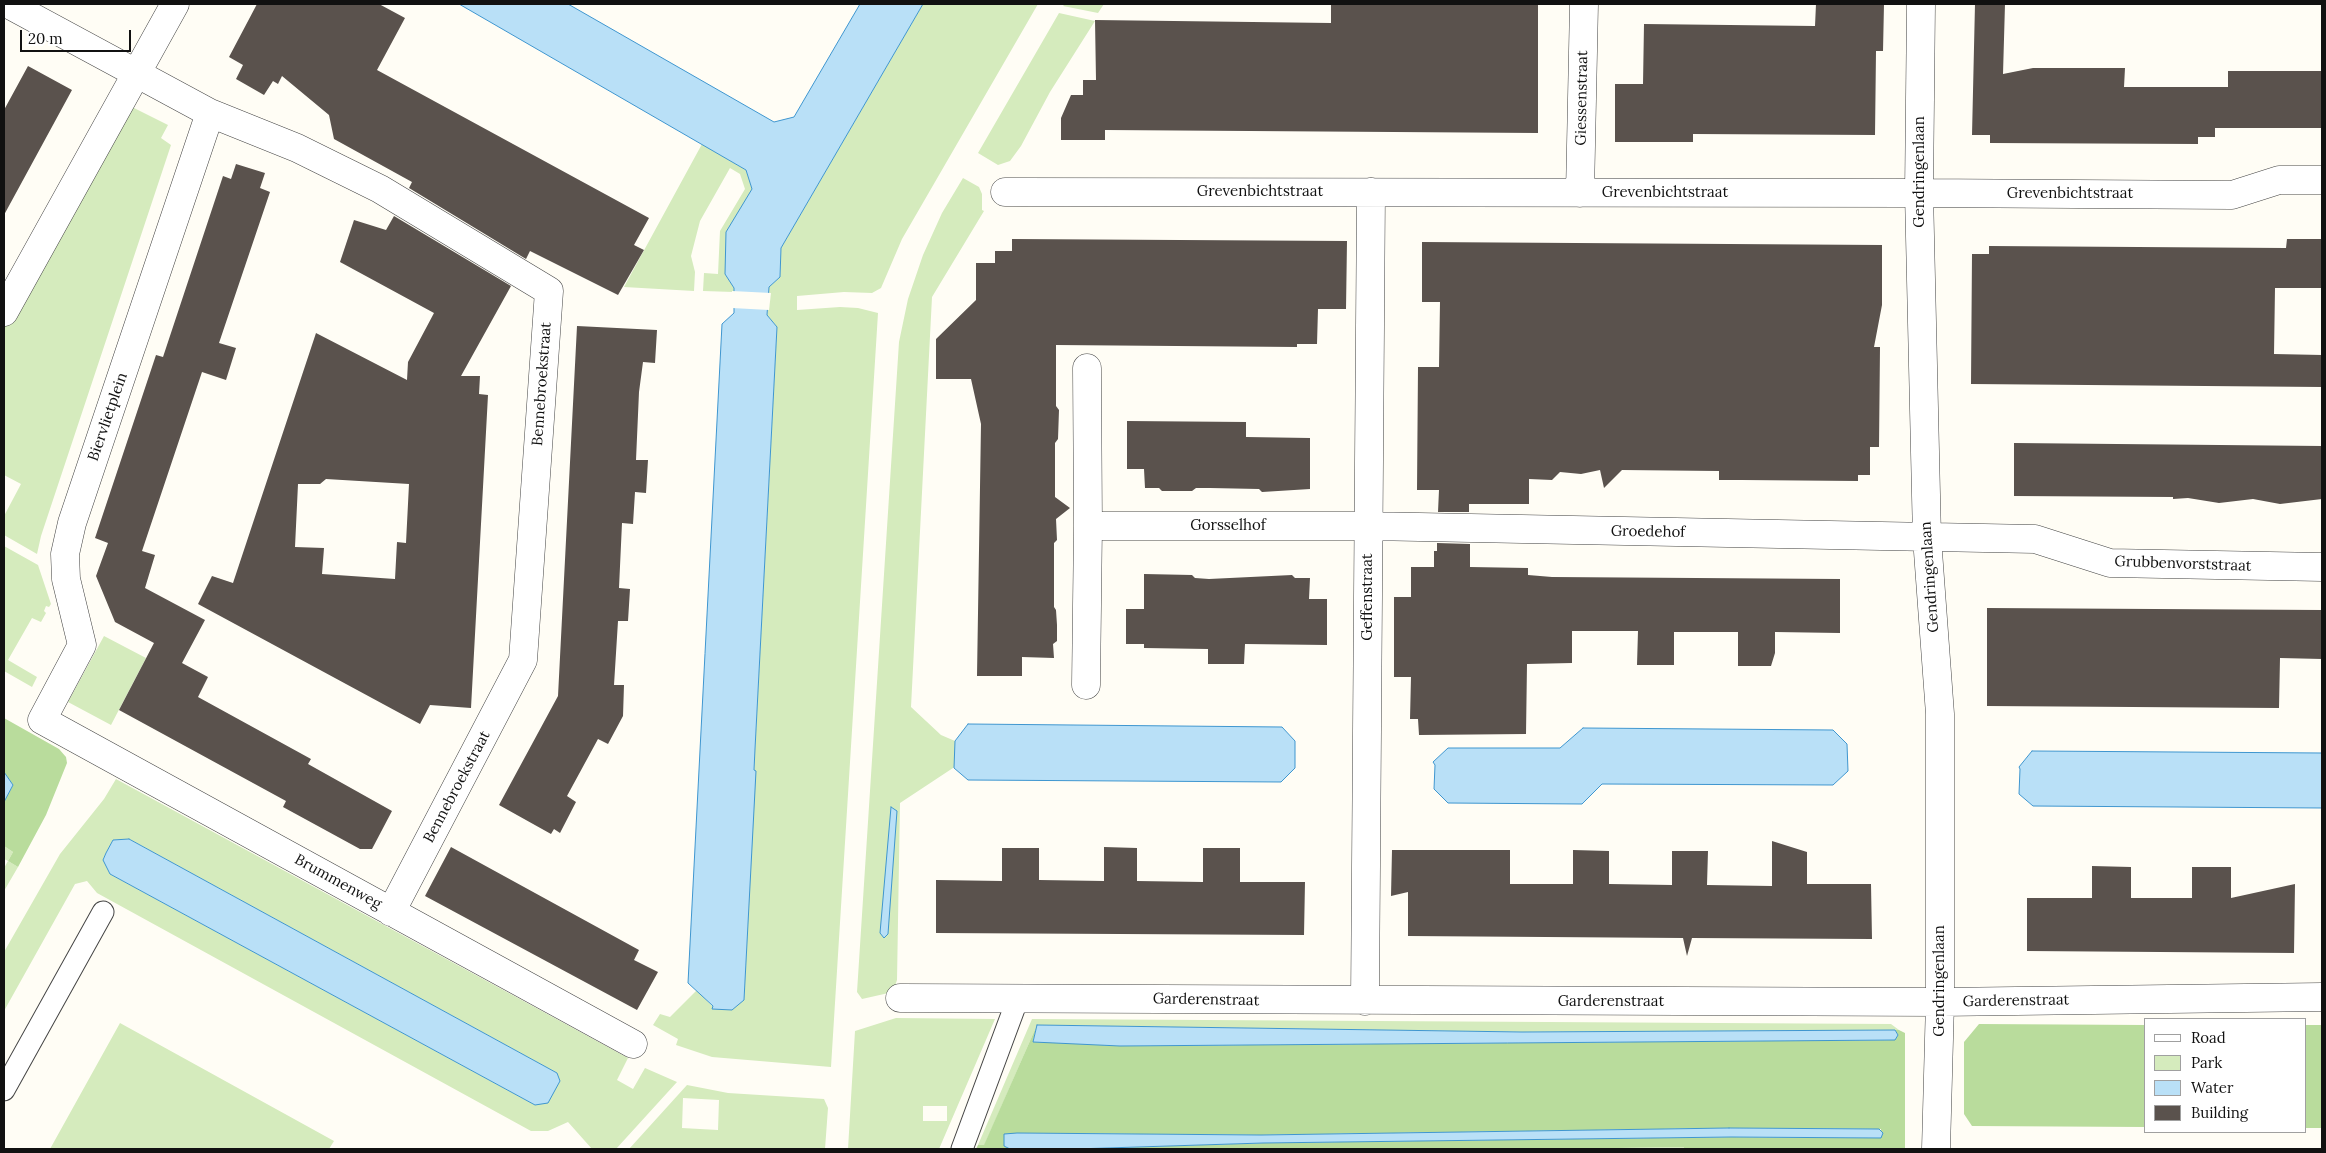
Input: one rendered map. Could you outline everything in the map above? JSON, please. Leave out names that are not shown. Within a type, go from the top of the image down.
[{"type":"street","name":"Bennebroekstraat","points":[[8,4],[210,113],[297,148],[380,189],[549,291],[523,660],[392,912]]},
{"type":"street","points":[[4,312],[175,4]]},
{"type":"street","name":"Giessenstraat","points":[[1580,192],[1584,4]]},
{"type":"street","name":"Gendringenlaan","points":[[1920,4],[1919,193],[1927,538],[1940,714],[1940,1002],[1936,1149]]},
{"type":"street","name":"Biervlietplein","points":[[42,720],[82,645],[66,579],[65,554],[72,523],[210,113]]},
{"type":"street","name":"Grevenbichtstraat","points":[[1005,192],[2232,195],[2279,180],[2322,180]]},
{"type":"street","name":"Geffenstraat","points":[[1366,1001],[1370,192]]},
{"type":"street","points":[[1086,684],[1087,368]]},
{"type":"street","name":"Gorsselhof","points":[[1088,526],[1368,526]]},
{"type":"street","name":"Groedehof","points":[[1368,526],[1927,538]]},
{"type":"street","name":"Grubbenvorststraat","points":[[1927,538],[2035,539],[2110,562],[2322,567]]},
{"type":"street","name":"Brummenweg","points":[[42,720],[633,1044]]},
{"type":"street","name":"Garderenstraat","points":[[900,998],[1940,1002],[2322,997]]},
{"type":"lane","points":[[4,1090],[103,912]]},
{"type":"lane","points":[[962,1149],[1018,998]]},
{"type":"green space","points":[[923,4],[1038,4],[902,239],[881,288],[872,293],[844,292],[797,296],[797,310],[840,307],[858,308],[878,313],[831,1067],[712,1057],[676,1045],[678,1039],[653,1025],[660,1014],[670,1017],[697,990],[713,1007],[744,1000],[777,327],[767,315],[769,287],[780,277],[781,248]]},
{"type":"green space","points":[[1065,4],[1104,4],[1098,13],[1063,6]]},
{"type":"green space","points":[[1059,13],[1095,21],[1050,92],[1021,146],[1010,161],[998,165],[978,153]]},
{"type":"green space","points":[[132,107],[168,125],[161,138],[171,145],[41,536],[37,554],[4,535],[4,516],[21,484],[4,475],[4,322]]},
{"type":"green space","points":[[702,144],[746,170],[752,189],[725,274],[734,288],[734,292],[703,291],[704,273],[718,274],[720,231],[745,189],[740,174],[730,168],[700,221],[691,256],[695,272],[694,291],[624,287]]},
{"type":"green space","points":[[963,178],[979,187],[982,194],[982,210],[984,211],[932,297],[911,707],[941,735],[955,741],[956,766],[900,803],[897,980],[893,992],[862,999],[857,992],[899,342],[908,299],[923,255],[942,213]]},
{"type":"green space","points":[[4,546],[38,565],[51,604],[49,607],[46,606],[44,611],[46,613],[41,622],[32,618],[8,660],[37,677],[32,687],[4,671]]},
{"type":"green space","points":[[104,636],[146,658],[111,725],[68,702]]},
{"type":"green space","points":[[4,718],[59,749],[66,757],[67,763],[46,815],[18,867],[8,861],[13,852],[4,846],[4,802],[13,785],[4,772]]},
{"type":"green space","points":[[116,779],[628,1058],[617,1080],[633,1089],[645,1068],[677,1082],[616,1149],[592,1149],[568,1122],[548,1131],[531,1131],[97,893],[87,881],[75,884],[4,1011],[4,952],[60,854],[104,799]],"holes":[[[129,839],[557,1073],[560,1081],[548,1101],[535,1105],[110,874],[103,859],[113,840]]]},
{"type":"green space","points":[[4,846],[13,852],[8,861],[4,859]]},
{"type":"green space","points":[[8,861],[18,867],[4,891],[4,868]]},
{"type":"green space","points":[[896,1018],[995,1019],[939,1149],[848,1149],[855,1031]],"holes":[[[923,1106],[947,1106],[947,1121],[923,1121]]]},
{"type":"green space","points":[[1032,1019],[1891,1024],[1899,1030],[1522,1032],[1037,1025],[984,1146],[978,1145]]},
{"type":"green space","points":[[120,1023],[334,1141],[329,1149],[50,1149]]},
{"type":"green space","points":[[1979,1024],[2144,1025],[2144,1127],[1972,1126],[1964,1114],[1964,1042]]},
{"type":"green space","points":[[1037,1025],[1033,1041],[1120,1046],[1894,1040],[1898,1035],[1895,1030],[1899,1030],[1905,1033],[1905,1149],[1684,1149],[1684,1147],[1552,1149],[1075,1149],[1263,1143],[1731,1137],[1881,1138],[1881,1129],[1729,1128],[1261,1135],[1017,1133],[1004,1146],[1010,1149],[976,1149],[978,1145],[984,1145]]},
{"type":"green space","points":[[2306,1025],[2322,1025],[2322,1128],[2306,1128]]},
{"type":"green space","points":[[687,1085],[728,1093],[824,1099],[828,1108],[825,1149],[629,1149]],"holes":[[[683,1098],[719,1100],[718,1130],[682,1128]]]},
{"type":"green space","points":[[1684,1147],[1684,1149],[1552,1149]]},
{"type":"water","points":[[459,4],[568,4],[774,122],[794,117],[860,4],[923,4],[781,248],[780,277],[769,287],[767,315],[777,327],[754,770],[756,771],[744,1000],[732,1010],[712,1009],[713,1006],[688,983],[722,324],[734,313],[734,288],[725,274],[726,232],[752,189],[746,170]]},
{"type":"water","points":[[968,724],[1282,727],[1295,741],[1295,768],[1281,782],[968,780],[954,768],[955,741]]},
{"type":"water","points":[[1583,728],[1833,730],[1847,744],[1848,771],[1833,785],[1602,784],[1582,804],[1448,803],[1434,789],[1435,765],[1433,762],[1448,748],[1560,748]]},
{"type":"water","points":[[2032,751],[2322,753],[2322,808],[2033,806],[2019,794],[2019,767]]},
{"type":"water","points":[[4,772],[13,785],[4,802]]},
{"type":"water","points":[[891,807],[897,811],[888,934],[884,938],[880,933]]},
{"type":"water","points":[[129,839],[557,1073],[560,1081],[548,1103],[535,1105],[110,874],[103,860],[113,840]]},
{"type":"water","points":[[1037,1025],[1522,1032],[1895,1030],[1898,1035],[1895,1040],[1120,1046],[1033,1042]]},
{"type":"water","points":[[1729,1128],[1879,1129],[1883,1133],[1881,1138],[1731,1137],[1263,1143],[1075,1149],[1010,1149],[1004,1146],[1004,1134],[1017,1133],[1261,1135]]},
{"type":"pier","points":[[732,291],[771,293],[769,310],[732,308]]},
{"type":"building","points":[[257,4],[379,4],[405,18],[377,70],[649,218],[634,245],[644,250],[618,295],[530,251],[526,259],[409,188],[412,182],[334,139],[329,115],[282,76],[278,84],[273,81],[264,95],[236,79],[243,65],[229,57]]},
{"type":"building","points":[[1331,4],[1538,4],[1538,133],[1105,130],[1105,140],[1061,140],[1061,118],[1071,95],[1083,95],[1083,80],[1096,80],[1095,20],[1331,23]]},
{"type":"building","points":[[1816,4],[1884,4],[1883,51],[1876,51],[1875,135],[1693,134],[1693,142],[1615,142],[1615,84],[1643,84],[1644,24],[1815,26]]},
{"type":"building","points":[[1975,4],[2005,4],[2003,74],[2033,68],[2125,68],[2124,87],[2228,87],[2228,71],[2322,71],[2322,128],[2215,128],[2215,137],[2198,137],[2198,144],[1990,143],[1990,135],[1972,135]]},
{"type":"building","points":[[28,66],[72,90],[4,215],[4,110]]},
{"type":"building","points":[[236,164],[265,173],[260,188],[270,192],[219,343],[236,348],[226,380],[202,372],[142,551],[155,555],[145,588],[205,620],[182,663],[208,677],[198,697],[311,759],[308,764],[392,811],[372,849],[360,849],[283,807],[286,801],[119,710],[154,643],[115,622],[96,576],[108,543],[95,538],[156,355],[163,357],[223,176],[231,179]]},
{"type":"building","points":[[394,216],[511,286],[461,376],[480,376],[479,394],[488,395],[471,708],[430,705],[420,724],[198,604],[212,576],[233,583],[316,333],[407,380],[408,362],[434,313],[340,262],[354,220],[386,230]],"holes":[[[326,479],[409,484],[406,543],[397,542],[395,579],[322,574],[324,548],[295,547],[298,484],[320,484]]]},
{"type":"building","points":[[1012,239],[1347,241],[1346,309],[1318,309],[1317,344],[1297,344],[1297,347],[1056,345],[1056,406],[1059,410],[1058,439],[1055,443],[1055,497],[1070,508],[1056,519],[1054,607],[1056,610],[1057,641],[1053,644],[1054,658],[1022,657],[1022,676],[977,676],[981,424],[971,379],[936,379],[936,339],[976,300],[976,263],[995,263],[995,251],[1012,251]]},
{"type":"building","points":[[2287,239],[2322,239],[2322,288],[2275,288],[2274,354],[2322,355],[2322,387],[1971,384],[1972,254],[1989,254],[1989,246],[2286,248]]},
{"type":"building","points":[[1422,242],[1882,245],[1882,305],[1874,347],[1880,347],[1879,447],[1870,447],[1870,475],[1858,475],[1858,481],[1719,480],[1719,471],[1622,470],[1604,488],[1600,470],[1581,474],[1560,472],[1552,480],[1529,479],[1529,504],[1469,504],[1469,512],[1438,512],[1439,490],[1417,490],[1418,367],[1439,367],[1440,302],[1422,302]]},
{"type":"building","points":[[577,326],[657,330],[655,363],[643,362],[639,392],[636,460],[648,460],[646,493],[635,492],[633,524],[622,523],[619,588],[630,589],[628,621],[618,621],[614,685],[624,685],[623,716],[608,744],[598,739],[567,796],[576,802],[560,833],[554,829],[551,834],[499,805],[558,696]]},
{"type":"building","points":[[1127,421],[1246,422],[1246,437],[1310,438],[1310,489],[1262,492],[1259,489],[1196,488],[1192,491],[1162,491],[1159,488],[1145,488],[1144,469],[1127,469]]},
{"type":"building","points":[[2014,443],[2322,446],[2322,499],[2280,504],[2253,499],[2219,503],[2188,498],[2173,499],[2173,497],[2014,496]]},
{"type":"building","points":[[1437,543],[1470,544],[1470,567],[1528,568],[1528,575],[1552,577],[1840,579],[1840,633],[1775,632],[1775,653],[1771,666],[1738,666],[1738,632],[1674,632],[1674,665],[1637,665],[1638,631],[1572,631],[1572,663],[1527,664],[1526,734],[1419,735],[1418,719],[1410,719],[1411,677],[1394,677],[1394,597],[1411,597],[1411,567],[1434,567],[1434,551],[1437,551]]},
{"type":"building","points":[[1144,574],[1192,575],[1195,578],[1209,579],[1292,575],[1295,578],[1310,578],[1309,599],[1327,599],[1327,645],[1245,644],[1244,664],[1208,664],[1208,649],[1144,648],[1144,644],[1126,644],[1126,609],[1144,609]]},
{"type":"building","points":[[1987,608],[2322,610],[2322,659],[2280,658],[2279,708],[1987,706]]},
{"type":"building","points":[[1772,841],[1807,852],[1807,884],[1871,884],[1872,939],[1692,938],[1687,956],[1683,938],[1408,936],[1408,892],[1391,896],[1392,850],[1510,850],[1510,884],[1573,884],[1573,850],[1609,851],[1609,884],[1672,885],[1672,851],[1708,851],[1707,885],[1772,886]]},
{"type":"building","points":[[451,847],[639,950],[634,960],[658,972],[637,1010],[425,896]]},
{"type":"building","points":[[1104,847],[1137,848],[1137,881],[1203,882],[1203,848],[1240,848],[1240,882],[1305,882],[1304,935],[936,933],[936,880],[1002,881],[1002,848],[1039,848],[1039,880],[1104,881]]},
{"type":"building","points":[[2092,866],[2131,867],[2131,898],[2192,898],[2192,867],[2231,867],[2231,898],[2295,884],[2294,953],[2027,951],[2027,898],[2092,898]]}]
